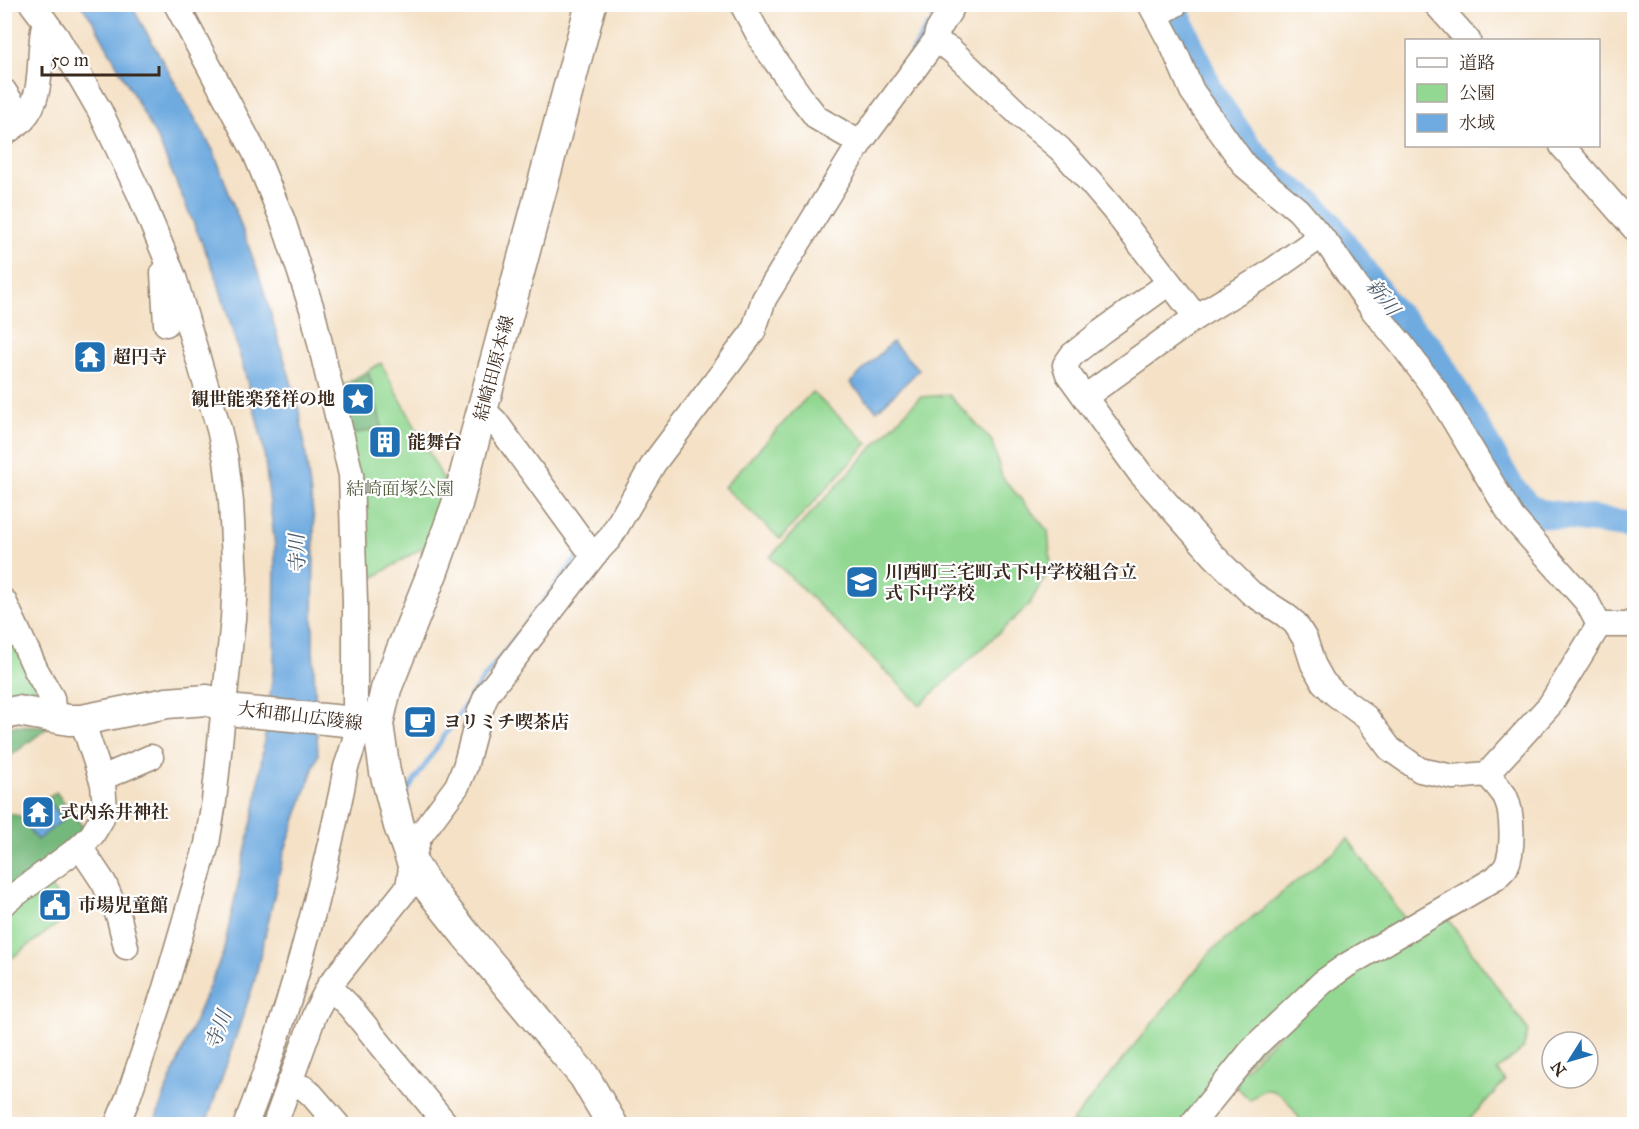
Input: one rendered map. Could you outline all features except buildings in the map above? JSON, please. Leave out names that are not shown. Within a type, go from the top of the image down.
[{"type":"main road","name":"結崎田原本線","points":[[359,723],[386,689],[457,504],[591,4]]},
{"type":"main road","name":"大和郡山広陵線","points":[[4,714],[18,711],[68,719],[167,703],[207,700],[231,709],[359,723],[385,772],[399,826],[412,862],[427,886],[584,1076],[612,1125]]},
{"type":"street","points":[[176,4],[255,153],[283,221],[312,309],[351,475],[355,602],[355,709],[359,723],[309,931],[285,1012],[246,1125]]},
{"type":"street","points":[[742,4],[764,45],[817,118],[860,143]]},
{"type":"street","points":[[275,1125],[315,1013],[329,986],[408,887],[419,837],[457,786],[487,694],[595,554],[610,538],[654,462],[753,332],[764,299],[860,143],[935,41],[937,32],[954,4]]},
{"type":"street","points":[[1436,4],[1467,39]]},
{"type":"street","points":[[1161,8],[1173,47],[1192,91],[1245,166],[1298,210],[1329,246],[1373,310],[1437,392],[1512,518],[1587,602],[1599,625]]},
{"type":"street","points":[[14,127],[30,110],[37,89],[42,33],[39,13]]},
{"type":"street","points":[[39,13],[57,36],[100,111],[139,193],[174,277],[205,378],[226,460],[232,513],[235,580],[231,709],[207,844],[165,988],[117,1125]]},
{"type":"street","points":[[935,41],[951,50],[1022,117],[1060,149],[1098,191],[1196,317]]},
{"type":"street","points":[[4,91],[14,127]]},
{"type":"street","points":[[1563,147],[1635,228]]},
{"type":"street","points":[[1085,397],[1196,317],[1266,275],[1321,236]]},
{"type":"street","points":[[164,253],[166,324]]},
{"type":"street","points":[[1169,283],[1072,356],[1065,365],[1068,374],[1140,473],[1214,556],[1251,593],[1295,623],[1305,639],[1313,664],[1323,682],[1366,717],[1390,749],[1420,770],[1453,777],[1487,774],[1550,705],[1599,625]]},
{"type":"street","points":[[483,410],[495,421],[586,546],[595,554]]},
{"type":"street","points":[[4,602],[36,670],[102,778],[105,808],[92,835],[80,847],[4,903]]},
{"type":"street","points":[[1599,625],[1629,625],[1635,621]]},
{"type":"street","points":[[102,778],[151,757]]},
{"type":"street","points":[[1192,1125],[1255,1046],[1323,981],[1496,878],[1506,866],[1511,829],[1505,797],[1487,774]]},
{"type":"street","points":[[80,847],[104,883],[120,918],[126,947]]},
{"type":"street","points":[[329,986],[349,1006],[446,1125]]},
{"type":"street","points":[[289,1083],[304,1088],[337,1125]]},
{"type":"green space","name":"結崎面塚公園","points":[[381,363],[446,484],[427,545],[363,584],[337,389]]},
{"type":"green space","points":[[369,373],[382,427],[350,435],[339,391]]},
{"type":"green space","points":[[812,392],[868,443],[780,539],[724,487]]},
{"type":"green space","points":[[949,395],[992,441],[1002,477],[1048,531],[1051,566],[1029,605],[920,705],[770,557],[920,397]]},
{"type":"green space","points":[[12,632],[39,680],[34,693],[5,700],[5,637]]},
{"type":"green space","points":[[5,726],[49,727],[5,760]]},
{"type":"green space","points":[[56,792],[87,832],[5,895],[5,815],[7,813],[23,817]]},
{"type":"green space","points":[[1348,839],[1408,923],[1355,954],[1185,1124],[1070,1124],[1211,951]]},
{"type":"green space","points":[[46,881],[71,914],[5,963],[5,911]]},
{"type":"green space","points":[[1443,912],[1528,1030],[1523,1049],[1497,1070],[1505,1081],[1465,1124],[1303,1124],[1284,1097],[1278,1093],[1264,1090],[1250,1100],[1232,1082],[1335,978]]},
{"type":"water","name":"寺川","points":[[81,5],[131,5],[214,152],[259,275],[298,405],[314,521],[313,648],[318,755],[284,853],[254,983],[206,1124],[154,1124],[223,953],[256,803],[274,664],[275,547],[263,444],[216,276],[159,142],[93,21]]},
{"type":"water","points":[[892,342],[919,370],[877,411],[850,383]]},
{"type":"water","points":[[52,805],[63,820],[37,840],[26,825]]},
{"type":"waterway","points":[[932,18],[939,4]]},
{"type":"waterway","name":"新川","points":[[1172,4],[1211,94],[1248,147],[1275,178],[1312,205],[1327,221],[1391,310],[1431,349],[1510,486],[1527,506],[1540,513],[1634,525]]},
{"type":"waterway","points":[[911,54],[928,25]]},
{"type":"waterway","points":[[407,792],[477,687],[578,557]]},
{"type":"place","name":"超円寺","points":[[90,357]]},
{"type":"place","name":"観世能楽発祥の地","points":[[358,399]]},
{"type":"place","name":"能舞台","points":[[385,442]]},
{"type":"place","name":"川西町三宅町式下中学校組合立 式下中学校","points":[[862,582]]},
{"type":"place","name":"ヨリミチ喫茶店","points":[[420,722]]},
{"type":"place","name":"式内糸井神社","points":[[38,812]]},
{"type":"place","name":"市場児童館","points":[[55,905]]}]
